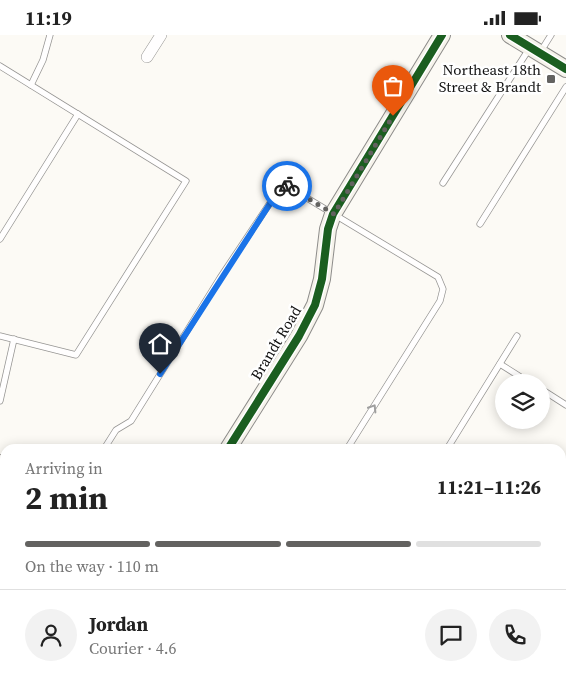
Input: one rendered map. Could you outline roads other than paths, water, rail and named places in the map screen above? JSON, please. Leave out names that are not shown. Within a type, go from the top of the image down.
[{"type":"street","points":[[147,57],[161,35]]},
{"type":"street","name":"Brandt Road","points":[[231,444],[299,336],[315,305],[322,279],[328,229],[334,214],[442,35]]},
{"type":"street","points":[[510,35],[565,67]]},
{"type":"lane","points":[[31,85],[43,60],[50,35]]},
{"type":"lane","points":[[443,183],[535,50],[551,35]]},
{"type":"lane","points":[[0,66],[186,181],[76,355],[0,336]]},
{"type":"lane","points":[[480,224],[566,87]]},
{"type":"lane","points":[[0,239],[2,230],[78,114]]},
{"type":"lane","points":[[107,444],[116,431],[131,421],[220,278],[280,188],[288,186],[438,277],[443,289],[440,301],[350,444]]},
{"type":"lane","points":[[450,444],[517,336]]},
{"type":"lane","points":[[0,401],[14,339]]},
{"type":"lane","points":[[500,364],[516,374]]},
{"type":"lane","points":[[550,395],[566,405]]},
{"type":"place","name":"Northeast 18th Street & Brandt","points":[[551,79]]}]
